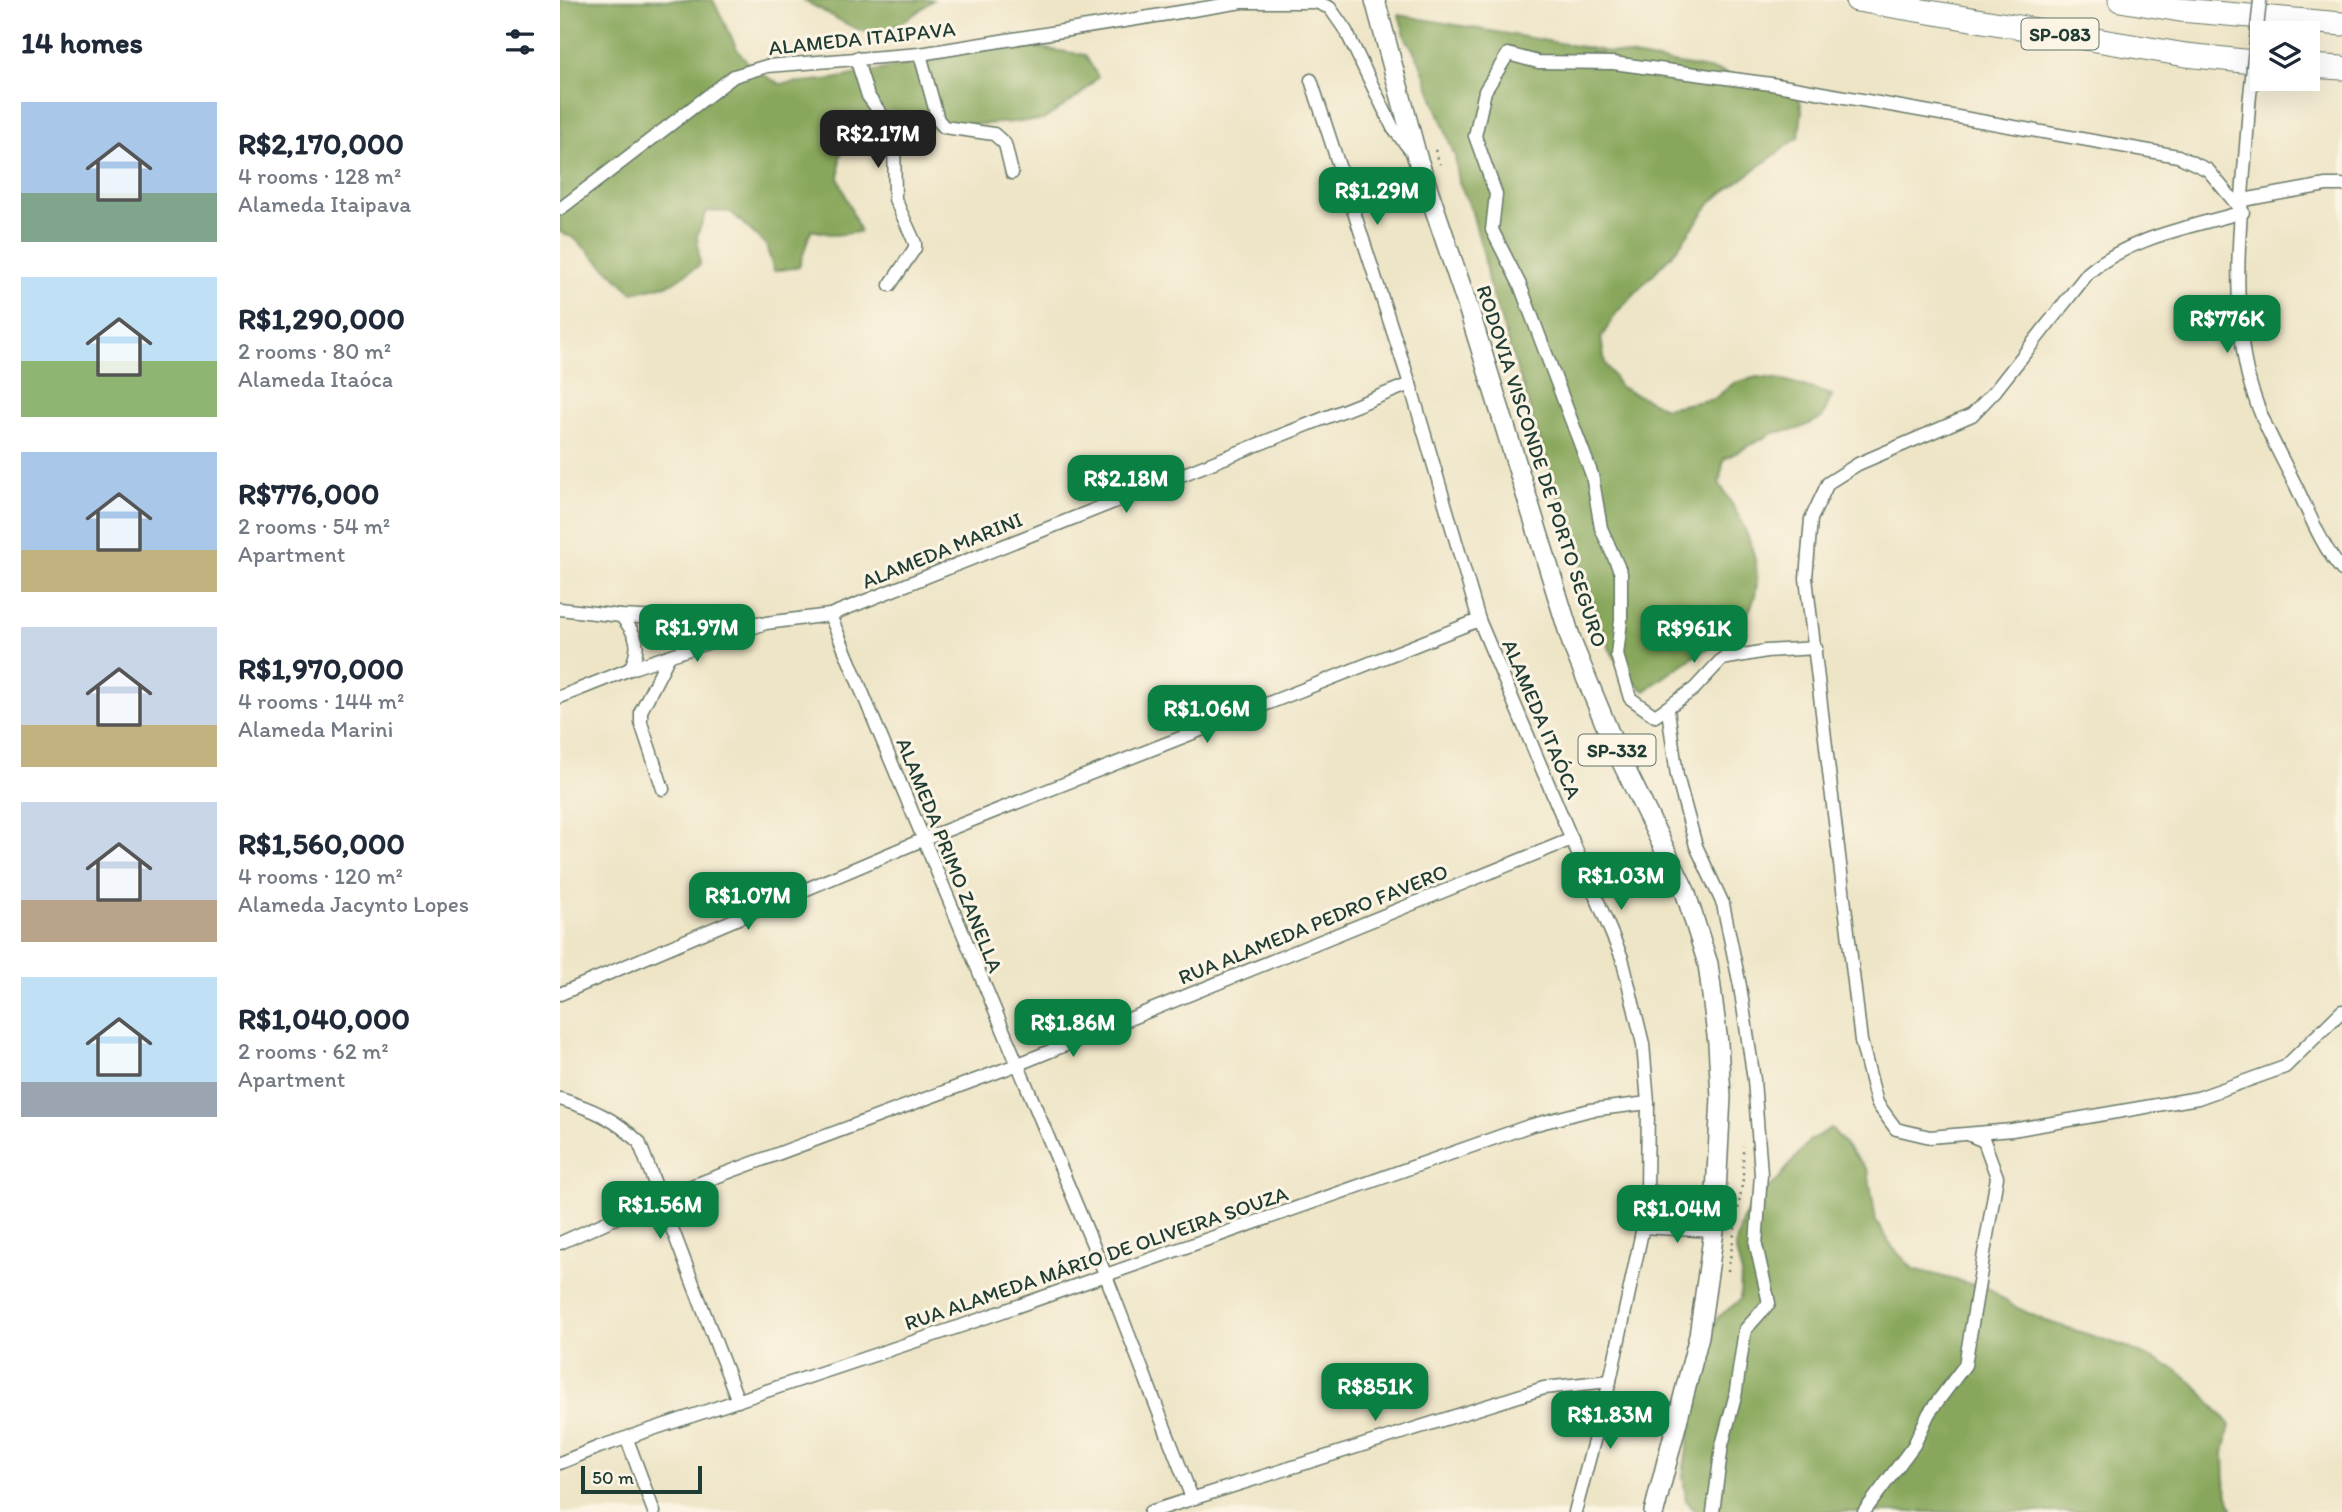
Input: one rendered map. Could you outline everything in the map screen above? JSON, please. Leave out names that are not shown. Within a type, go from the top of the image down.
[{"type":"highway","name":"SP-083","points":[[1857,0],[2186,55],[2250,62]]},
{"type":"highway","name":"SP-083","points":[[2120,0],[2180,10],[2342,24]]},
{"type":"highway","points":[[2320,67],[2342,68]]},
{"type":"main road","name":"RODOVIA VISCONDE DE PORTO SEGURO","points":[[1375,0],[1417,157],[1467,304],[1573,646],[1617,752],[1685,891],[1699,928],[1708,964],[1718,1043],[1721,1133],[1714,1230],[1699,1336],[1654,1512]]},
{"type":"street","points":[[2260,0],[2249,105],[2243,206],[2240,316],[2245,364],[2263,419],[2307,509],[2342,570]]},
{"type":"street","name":"ALAMEDA ITAIPAVA","points":[[560,209],[734,76],[767,66],[920,54],[1242,2],[1316,2],[1330,8],[1346,30],[1393,128],[1417,157]]},
{"type":"street","points":[[920,54],[938,120],[951,130],[994,134],[1000,138],[1012,173]]},
{"type":"street","points":[[1816,648],[1766,651],[1722,659],[1694,689],[1668,710],[1655,716],[1630,698],[1617,655],[1621,620],[1621,573],[1601,528],[1592,475],[1520,285],[1492,230],[1496,194],[1475,136],[1485,91],[1508,54],[1538,62],[1613,64],[1771,84],[2084,142],[2178,156],[2208,170],[2243,206]]},
{"type":"street","points":[[856,58],[868,96],[889,125],[894,138],[895,199],[915,243],[915,248],[890,285]]},
{"type":"street","name":"ALAMEDA ITAÓCA","points":[[1311,80],[1410,384],[1479,620],[1622,958],[1634,1001],[1648,1077],[1647,1191],[1643,1227],[1609,1381],[1575,1512]]},
{"type":"street","points":[[2342,185],[2326,185],[2243,206],[2104,260],[2088,273],[1995,391],[1972,415],[1858,464],[1828,482],[1811,519],[1806,578],[1861,1041],[1877,1103],[1896,1129],[1930,1137],[2012,1130],[2198,1098],[2285,1068],[2342,1011]]},
{"type":"street","name":"ALAMEDA MARINI","points":[[560,697],[629,669],[766,623],[830,615],[1410,384]]},
{"type":"street","points":[[560,609],[621,617],[766,623]]},
{"type":"street","name":"ALAMEDA PRIMO ZANELLA","points":[[830,615],[1106,1276],[1192,1498]]},
{"type":"street","points":[[621,617],[634,632],[639,648],[629,669]]},
{"type":"street","points":[[560,993],[922,840],[1479,620]]},
{"type":"street","points":[[663,789],[640,723],[641,711],[668,656]]},
{"type":"street","points":[[1668,710],[1677,776],[1696,846],[1723,904],[1740,986],[1754,1080],[1760,1174],[1756,1245],[1769,1303],[1745,1331],[1735,1397],[1722,1445],[1713,1512]]},
{"type":"street","name":"RUA ALAMEDA PEDRO FAVERO","points":[[560,1243],[662,1197],[1016,1065],[1572,839]]},
{"type":"street","points":[[560,1099],[601,1111],[620,1123],[639,1142],[738,1402]]},
{"type":"street","name":"RUA ALAMEDA MÁRIO DE OLIVEIRA SOUZA","points":[[560,1463],[1106,1276],[1529,1126],[1590,1110],[1648,1104]]},
{"type":"street","points":[[1864,1512],[1914,1445],[1929,1413],[1965,1365],[1997,1177],[1984,1141],[1966,1134]]},
{"type":"street","points":[[1647,1191],[1716,1200]]},
{"type":"street","points":[[1643,1227],[1714,1230]]},
{"type":"street","points":[[1150,1512],[1545,1388],[1609,1381]]},
{"type":"street","points":[[628,1438],[654,1512]]},
{"type":"green space","points":[[560,0],[713,0],[737,49],[753,69],[780,84],[833,79],[942,58],[975,48],[1020,45],[1085,55],[1098,77],[1080,95],[1043,120],[924,128],[867,137],[840,155],[839,179],[860,232],[835,235],[811,230],[799,267],[774,271],[766,245],[731,212],[707,211],[697,235],[700,265],[670,284],[633,293],[574,238],[560,232]]},
{"type":"green space","points":[[803,0],[933,0],[895,26],[868,32],[842,22]]},
{"type":"green space","points":[[1399,15],[1719,71],[1799,97],[1802,110],[1799,137],[1712,201],[1677,249],[1617,312],[1601,338],[1605,363],[1620,387],[1665,408],[1714,399],[1734,383],[1757,377],[1784,380],[1832,395],[1822,418],[1798,429],[1773,433],[1724,459],[1719,483],[1749,539],[1757,579],[1754,599],[1745,617],[1729,633],[1645,691],[1624,675],[1607,644],[1488,281],[1471,209],[1459,182],[1455,157]]},
{"type":"green space","points":[[1831,1128],[1868,1171],[1876,1221],[1893,1248],[1913,1269],[1990,1289],[2011,1305],[2043,1320],[2124,1346],[2173,1368],[2194,1384],[2230,1425],[2224,1453],[2225,1485],[2233,1512],[1696,1512],[1686,1500],[1683,1475],[1699,1373],[1717,1318],[1740,1300],[1741,1271],[1735,1247],[1742,1221],[1754,1200],[1776,1182],[1809,1141]]}]
